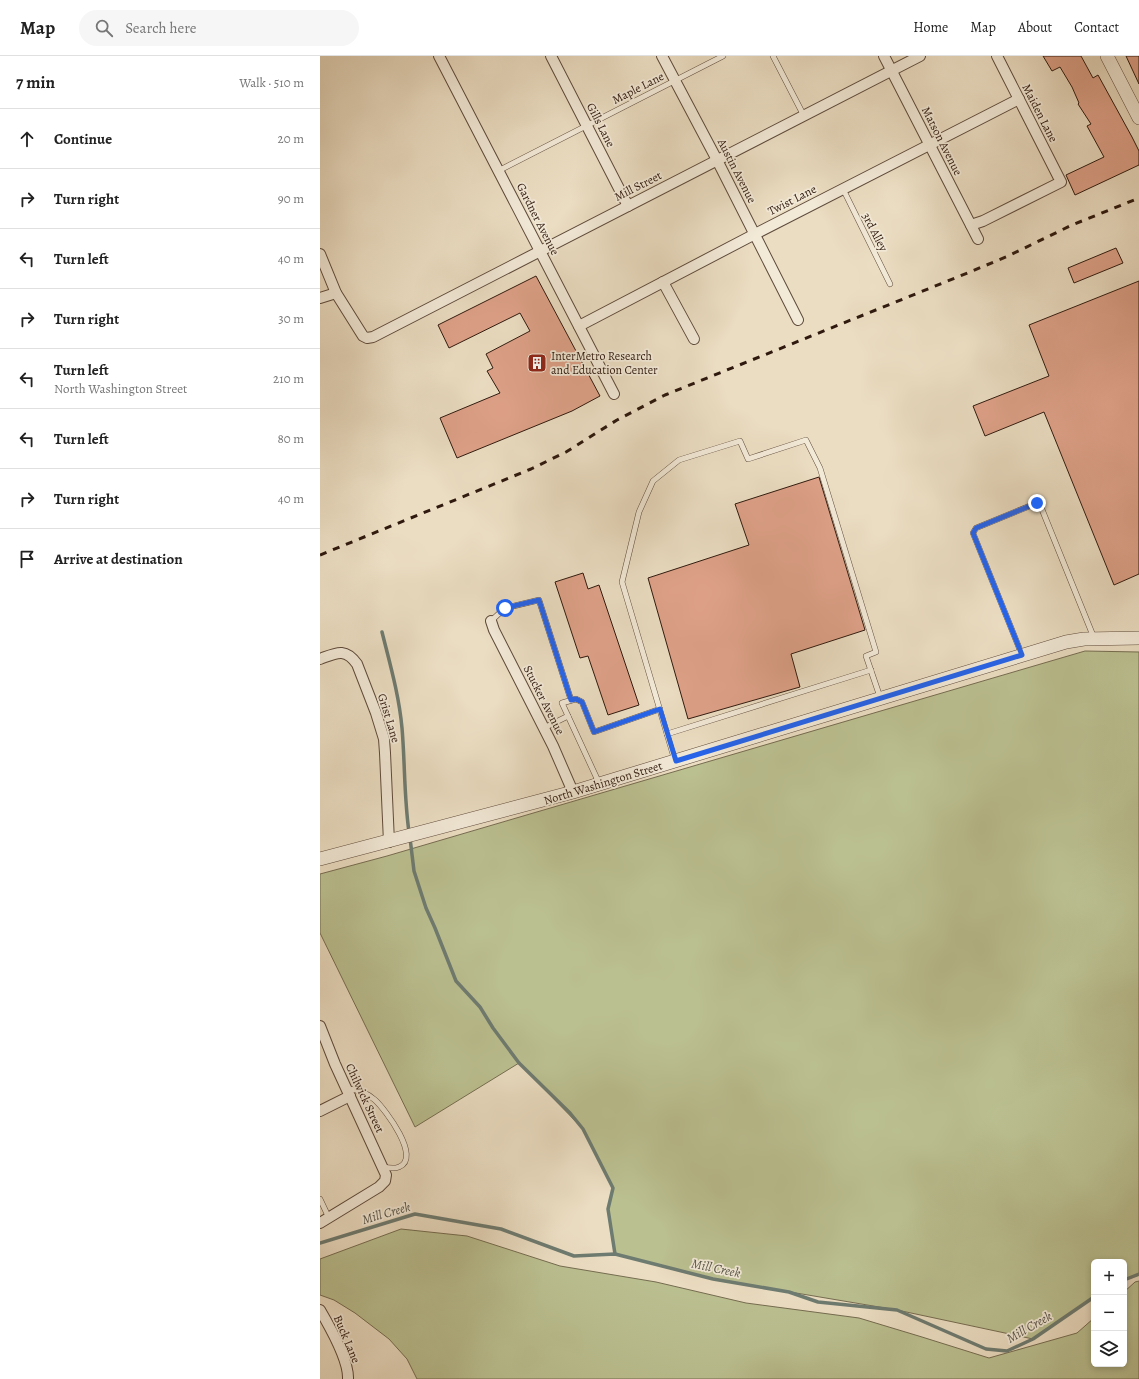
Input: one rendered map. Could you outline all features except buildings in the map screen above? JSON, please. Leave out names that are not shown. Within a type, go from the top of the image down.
[{"type":"street","name":"Gardner Avenue","points":[[439,56],[614,394]]},
{"type":"street","name":"Gills Lane","points":[[551,56],[628,206]]},
{"type":"street","name":"Austin Avenue","points":[[662,56],[717,160],[798,320]]},
{"type":"street","name":"Matson Avenue","points":[[884,56],[978,239]]},
{"type":"street","name":"Mill Street","points":[[336,292],[363,336],[367,338],[373,337],[920,56]]},
{"type":"street","name":"Maiden Lane","points":[[971,225],[983,221],[1061,182],[997,56]]},
{"type":"street","points":[[1107,56],[1139,118]]},
{"type":"street","name":"Twist Lane","points":[[579,326],[1019,99]]},
{"type":"street","points":[[320,254],[336,292],[320,298]]},
{"type":"street","points":[[663,282],[694,339]]},
{"type":"street","name":"Stucker Avenue","points":[[491,621],[494,630],[544,728],[573,792]]},
{"type":"street","name":"North Washington Street","points":[[320,859],[389,842],[573,792],[1066,642],[1094,639],[1139,638]]},
{"type":"street","name":"Grist Lane","points":[[320,660],[339,652],[348,655],[357,664],[376,713],[384,739],[386,753],[389,842]]},
{"type":"street","name":"Chilwick Street","points":[[320,1026],[386,1175],[385,1181],[379,1187],[324,1220]]},
{"type":"street","points":[[320,1112],[348,1092]]},
{"type":"street","name":"Buck Lane","points":[[320,1310],[333,1333],[347,1367],[348,1379]]},
{"type":"lane","name":"Maple Lane","points":[[498,171],[723,56]]},
{"type":"lane","points":[[773,56],[804,116]]},
{"type":"lane","name":"3rd Alley","points":[[843,189],[890,284]]},
{"type":"lane","points":[[676,761],[622,582],[639,512],[653,481],[679,460],[740,441],[748,459],[806,440],[820,468],[876,652],[866,656],[880,698]]},
{"type":"lane","points":[[1022,655],[973,533],[976,528],[1037,503],[1041,507],[1094,639]]},
{"type":"lane","points":[[491,621],[505,608],[539,600],[571,700]]},
{"type":"lane","points":[[667,734],[871,670]]},
{"type":"lane","points":[[599,784],[562,703],[576,699],[582,702],[594,732],[660,709]]},
{"type":"lane","points":[[544,728],[568,716]]},
{"type":"lane","points":[[348,1092],[361,1091],[375,1100],[393,1121],[401,1135],[406,1153],[405,1161],[399,1167],[383,1167]]},
{"type":"lane","points":[[320,1199],[324,1220]]},
{"type":"green space","points":[[1085,651],[1139,652],[1139,1274],[1127,1279],[1127,1259],[1091,1259],[1091,1299],[1033,1339],[897,1310],[713,1279],[615,1254],[608,1209],[613,1188],[583,1129],[519,1063],[415,1127],[320,933],[320,874],[387,856]]},
{"type":"green space","points":[[401,1229],[467,1236],[560,1266],[656,1282],[746,1303],[859,1318],[989,1358],[1077,1333],[1091,1321],[1091,1367],[1127,1367],[1127,1289],[1135,1282],[1139,1281],[1139,1379],[417,1379],[407,1359],[389,1339],[355,1313],[334,1300],[320,1295],[320,1259]]},
{"type":"waterway","points":[[382,632],[401,716],[406,806],[409,832]]},
{"type":"waterway","points":[[410,838],[414,871],[426,908],[456,981],[480,1007],[493,1028],[519,1063],[570,1113],[583,1129],[613,1188],[608,1209],[615,1254]]},
{"type":"waterway","name":"Mill Creek","points":[[320,1243],[415,1214],[501,1229],[574,1256],[615,1254],[713,1279],[789,1292],[818,1302],[897,1310],[986,1349],[1007,1351],[1033,1339],[1091,1299]]},
{"type":"waterway","name":"Mill Creek","points":[[1127,1279],[1139,1274]]},
{"type":"railway","points":[[320,555],[531,469],[566,452],[617,420],[665,395],[970,272],[1008,256],[1072,225],[1139,198]]},
{"type":"place","name":"InterMetro Research and Education Center","points":[[537,363]]},
{"type":"route","points":[[505,608],[539,600],[571,700],[576,699],[582,702],[594,732],[660,709],[676,761],[1022,655],[973,533],[976,528],[1037,503]]}]
